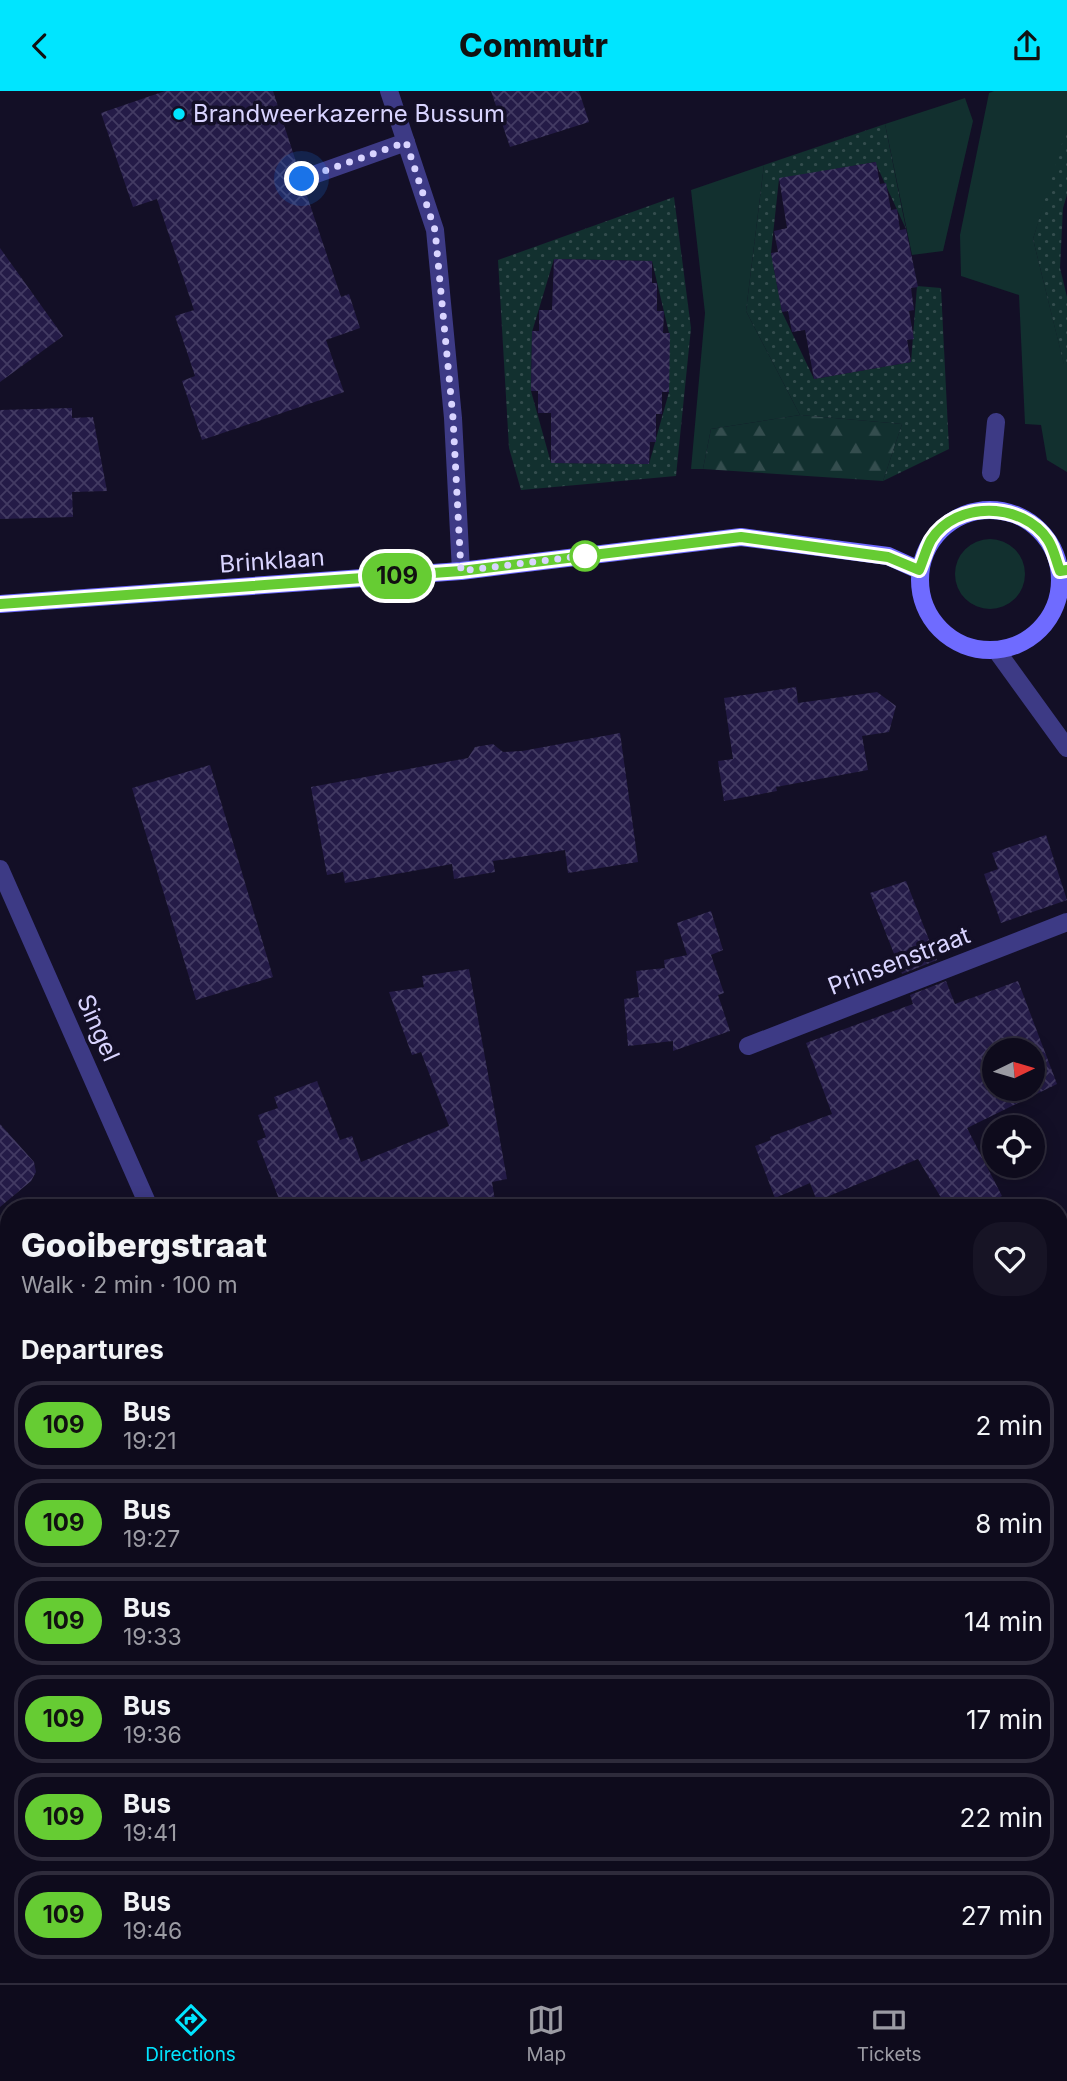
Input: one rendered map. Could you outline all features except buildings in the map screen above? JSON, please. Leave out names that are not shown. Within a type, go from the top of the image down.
[{"type":"main road","points":[[992,509],[1024,518],[1048,540],[1063,570],[1058,599],[1045,624],[1024,642],[996,650],[965,646],[939,629],[922,602],[919,570],[932,538],[958,516],[992,509]]},
{"type":"main road","name":"Brinklaan","points":[[0,604],[461,571],[741,537],[888,557],[919,570]]},
{"type":"street","points":[[389,91],[435,230],[453,418],[461,571]]},
{"type":"street","points":[[302,179],[406,142]]},
{"type":"street","points":[[991,473],[996,422]]},
{"type":"street","points":[[996,650],[1067,748]]},
{"type":"street","name":"Singel","points":[[0,869],[145,1199]]},
{"type":"street","name":"Prinsenstraat","points":[[748,1045],[1067,922]]},
{"type":"green space","points":[[1067,91],[1067,134],[1033,239],[1064,364],[1067,365],[1067,472],[1047,460],[1041,425],[1025,424],[1019,295],[961,276],[960,235],[989,93]]},
{"type":"green space","points":[[965,98],[973,121],[943,251],[912,255],[885,124]]},
{"type":"green space","points":[[885,124],[906,229],[875,162],[779,179],[771,253],[782,312],[814,379],[911,362],[917,286],[941,288],[949,449],[883,481],[902,424],[800,415],[746,311],[764,165]]},
{"type":"green space","points":[[1067,127],[1067,195],[1063,208],[1060,268],[1067,297],[1067,365],[1064,365],[1033,239]]},
{"type":"green space","points":[[764,165],[746,311],[800,415],[711,429],[703,469],[691,469],[705,313],[691,190]]},
{"type":"green space","points":[[674,197],[691,328],[676,476],[521,490],[509,448],[498,260]],"holes":[[[554,259],[652,261],[669,333],[669,392],[649,464],[551,463],[531,391],[532,332]]]},
{"type":"green space","points":[[800,415],[902,424],[883,481],[703,469],[711,429]]},
{"type":"green space","points":[[990,539],[1015,549],[1025,574],[1015,599],[990,609],[965,599],[955,574],[965,549]]},
{"type":"bus line","name":"109","points":[[0,604],[461,571],[741,537],[888,557],[919,570],[932,538],[958,516],[992,509],[1024,518],[1048,540],[1060,571],[1067,570]]},
{"type":"place","name":"Brandweerkazerne Bussum","points":[[179,114]]},
{"type":"route","points":[[302,179],[406,142],[435,230],[453,418],[461,571],[589,555],[585,556]]}]
